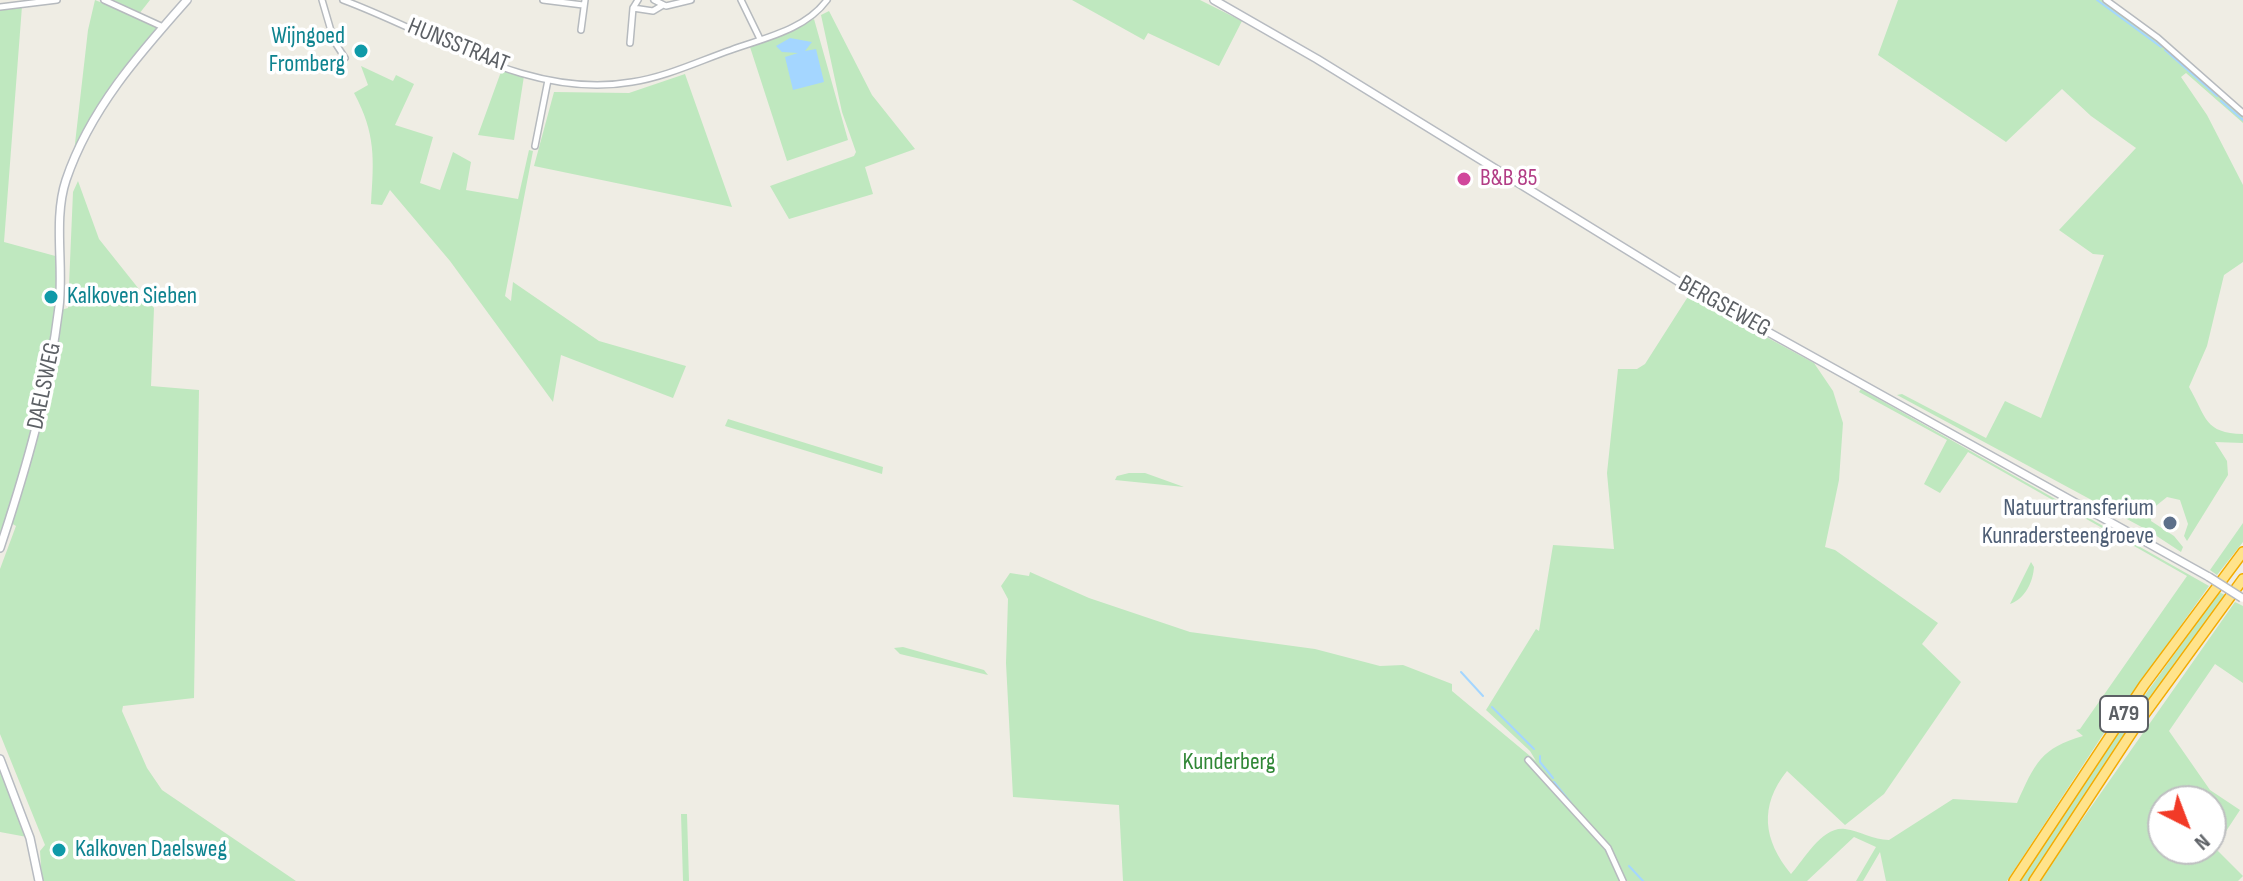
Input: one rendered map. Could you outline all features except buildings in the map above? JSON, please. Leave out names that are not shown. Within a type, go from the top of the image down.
[{"type":"highway","name":"A79","points":[[2014,881],[2144,685],[2243,552]]},
{"type":"highway","name":"A79","points":[[2034,881],[2138,723],[2243,579]]},
{"type":"street","points":[[0,7],[57,0]]},
{"type":"street","points":[[104,0],[163,27]]},
{"type":"street","name":"DAELSWEG","points":[[0,548],[36,431],[49,374],[60,297],[65,184],[116,82],[187,0]]},
{"type":"street","points":[[322,0],[334,41],[345,58]]},
{"type":"street","name":"HUNSSTRAAT","points":[[343,0],[475,58],[548,80],[589,85],[638,82],[760,39],[804,22],[827,0]]},
{"type":"street","points":[[543,0],[584,2],[581,30]]},
{"type":"street","points":[[630,43],[633,8],[638,0]]},
{"type":"street","points":[[654,0],[663,5]]},
{"type":"street","points":[[633,8],[653,11],[663,5],[691,0]]},
{"type":"street","points":[[741,0],[760,39]]},
{"type":"street","name":"BERGSEWEG","points":[[1214,0],[1307,52],[1689,288],[2242,598]]},
{"type":"street","points":[[2106,0],[2158,38],[2243,113]]},
{"type":"street","points":[[535,146],[548,80]]},
{"type":"street","points":[[0,759],[30,838],[39,881]]},
{"type":"street","points":[[1528,760],[1608,848],[1623,881]]},
{"type":"green space","points":[[95,0],[155,24],[157,28],[117,76],[73,161],[88,30]]},
{"type":"green space","points":[[108,0],[150,0],[139,14]]},
{"type":"green space","points":[[1072,0],[1200,0],[1242,21],[1219,66],[1148,33],[1144,40]]},
{"type":"green space","points":[[1898,0],[2103,0],[2156,39],[2243,116],[2243,123],[2186,73],[2181,77],[2207,115],[2243,185],[2243,262],[2224,275],[2207,346],[2189,387],[2208,422],[2221,431],[2243,434],[2243,443],[2215,442],[2227,461],[2228,475],[2187,541],[2184,536],[2188,524],[2180,500],[2167,497],[2152,509],[2151,521],[2174,536],[2183,547],[2181,552],[2149,531],[1897,395],[1902,394],[1986,438],[2005,401],[2041,418],[2104,255],[2093,254],[2059,230],[2136,148],[2091,116],[2062,89],[2006,142],[1878,55]]},
{"type":"green space","points":[[22,6],[4,242],[59,257],[61,310],[68,308],[73,192],[78,181],[99,239],[154,308],[151,386],[199,390],[194,698],[123,706],[122,711],[147,768],[162,790],[296,881],[42,881],[40,851],[45,845],[0,734],[0,569],[16,526],[11,523],[0,542],[0,8]]},
{"type":"green space","points":[[829,11],[872,95],[915,149],[865,167],[873,194],[789,219],[770,186],[854,156],[856,152],[842,112],[821,15]]},
{"type":"green space","points":[[814,19],[848,140],[787,161],[750,47]]},
{"type":"green space","points":[[361,66],[393,81],[396,75],[414,84],[395,125],[433,137],[420,183],[440,190],[453,152],[471,162],[466,190],[518,199],[529,150],[533,151],[505,296],[511,301],[513,282],[599,341],[686,366],[673,398],[561,355],[553,402],[450,261],[390,190],[382,205],[371,204],[372,147],[366,121],[354,93],[368,85]]},
{"type":"green space","points":[[502,69],[524,76],[514,140],[478,135]]},
{"type":"green space","points":[[685,74],[732,207],[534,166],[554,92],[629,93]]},
{"type":"green space","name":"Kunderberg","points":[[1689,295],[1814,363],[1833,391],[1843,423],[1839,480],[1825,547],[1835,550],[1938,623],[1922,644],[1961,682],[1884,794],[1845,825],[1787,771],[1772,797],[1768,823],[1775,848],[1791,874],[1821,838],[1837,829],[1889,840],[1953,799],[2017,803],[2041,759],[2058,746],[2083,736],[2076,730],[2080,729],[2187,576],[1968,452],[1940,493],[1924,484],[1947,440],[1859,392],[1861,389],[2209,586],[2104,733],[2007,881],[1886,881],[1880,852],[1863,881],[1856,881],[1876,847],[1854,837],[1807,881],[1123,881],[1119,805],[1013,797],[1006,663],[1008,599],[1001,586],[1010,573],[1029,576],[1030,572],[1089,598],[1190,632],[1315,649],[1380,666],[1403,665],[1452,684],[1452,691],[1536,761],[1530,751],[1486,710],[1536,629],[1539,631],[1553,545],[1614,549],[1607,473],[1618,369],[1637,369],[1645,364]]},
{"type":"green space","points":[[728,419],[883,467],[882,474],[725,426]]},
{"type":"green space","points":[[1145,473],[1184,487],[1115,480],[1117,476]]},
{"type":"green space","points":[[2243,523],[2243,542],[2217,575],[2210,570]]},
{"type":"green space","points":[[2031,562],[2034,567],[2030,584],[2020,598],[2010,604]]},
{"type":"green space","points":[[2219,592],[2225,595],[2125,734],[2029,881],[2019,881],[2087,776]]},
{"type":"green space","points":[[2235,602],[2243,606],[2243,683],[2215,664],[2169,731],[2207,785],[2147,785],[2147,865],[2227,865],[2227,860],[2243,876],[2238,881],[2039,881]]},
{"type":"green space","points":[[903,647],[984,670],[988,675],[900,654],[894,648]]},
{"type":"green space","points":[[0,767],[27,837],[0,832]]},
{"type":"green space","points":[[2227,801],[2240,810],[2227,830]]},
{"type":"green space","points":[[681,814],[687,814],[689,881],[683,881]]},
{"type":"water","points":[[790,38],[812,42],[805,51],[816,49],[824,82],[793,90],[785,57],[798,53],[782,52],[776,46]]},
{"type":"waterway","points":[[2097,0],[2161,47]]},
{"type":"waterway","points":[[2165,50],[2217,96]]},
{"type":"waterway","points":[[2221,101],[2243,120]]},
{"type":"waterway","points":[[1461,672],[1483,696]]},
{"type":"waterway","points":[[1492,707],[1534,749]]},
{"type":"waterway","points":[[1540,756],[1540,762],[1553,778]]},
{"type":"waterway","points":[[1554,782],[1571,803]]},
{"type":"waterway","points":[[1629,866],[1643,881]]},
{"type":"place","name":"Wijngoed Fromberg","points":[[361,51]]},
{"type":"place","name":"B&B 85","points":[[1464,179]]},
{"type":"place","name":"Kalkoven Sieben","points":[[51,297]]},
{"type":"place","name":"Natuurtransferium Kunradersteengroeve","points":[[2170,523]]},
{"type":"place","name":"Kalkoven Daelsweg","points":[[59,850]]}]
